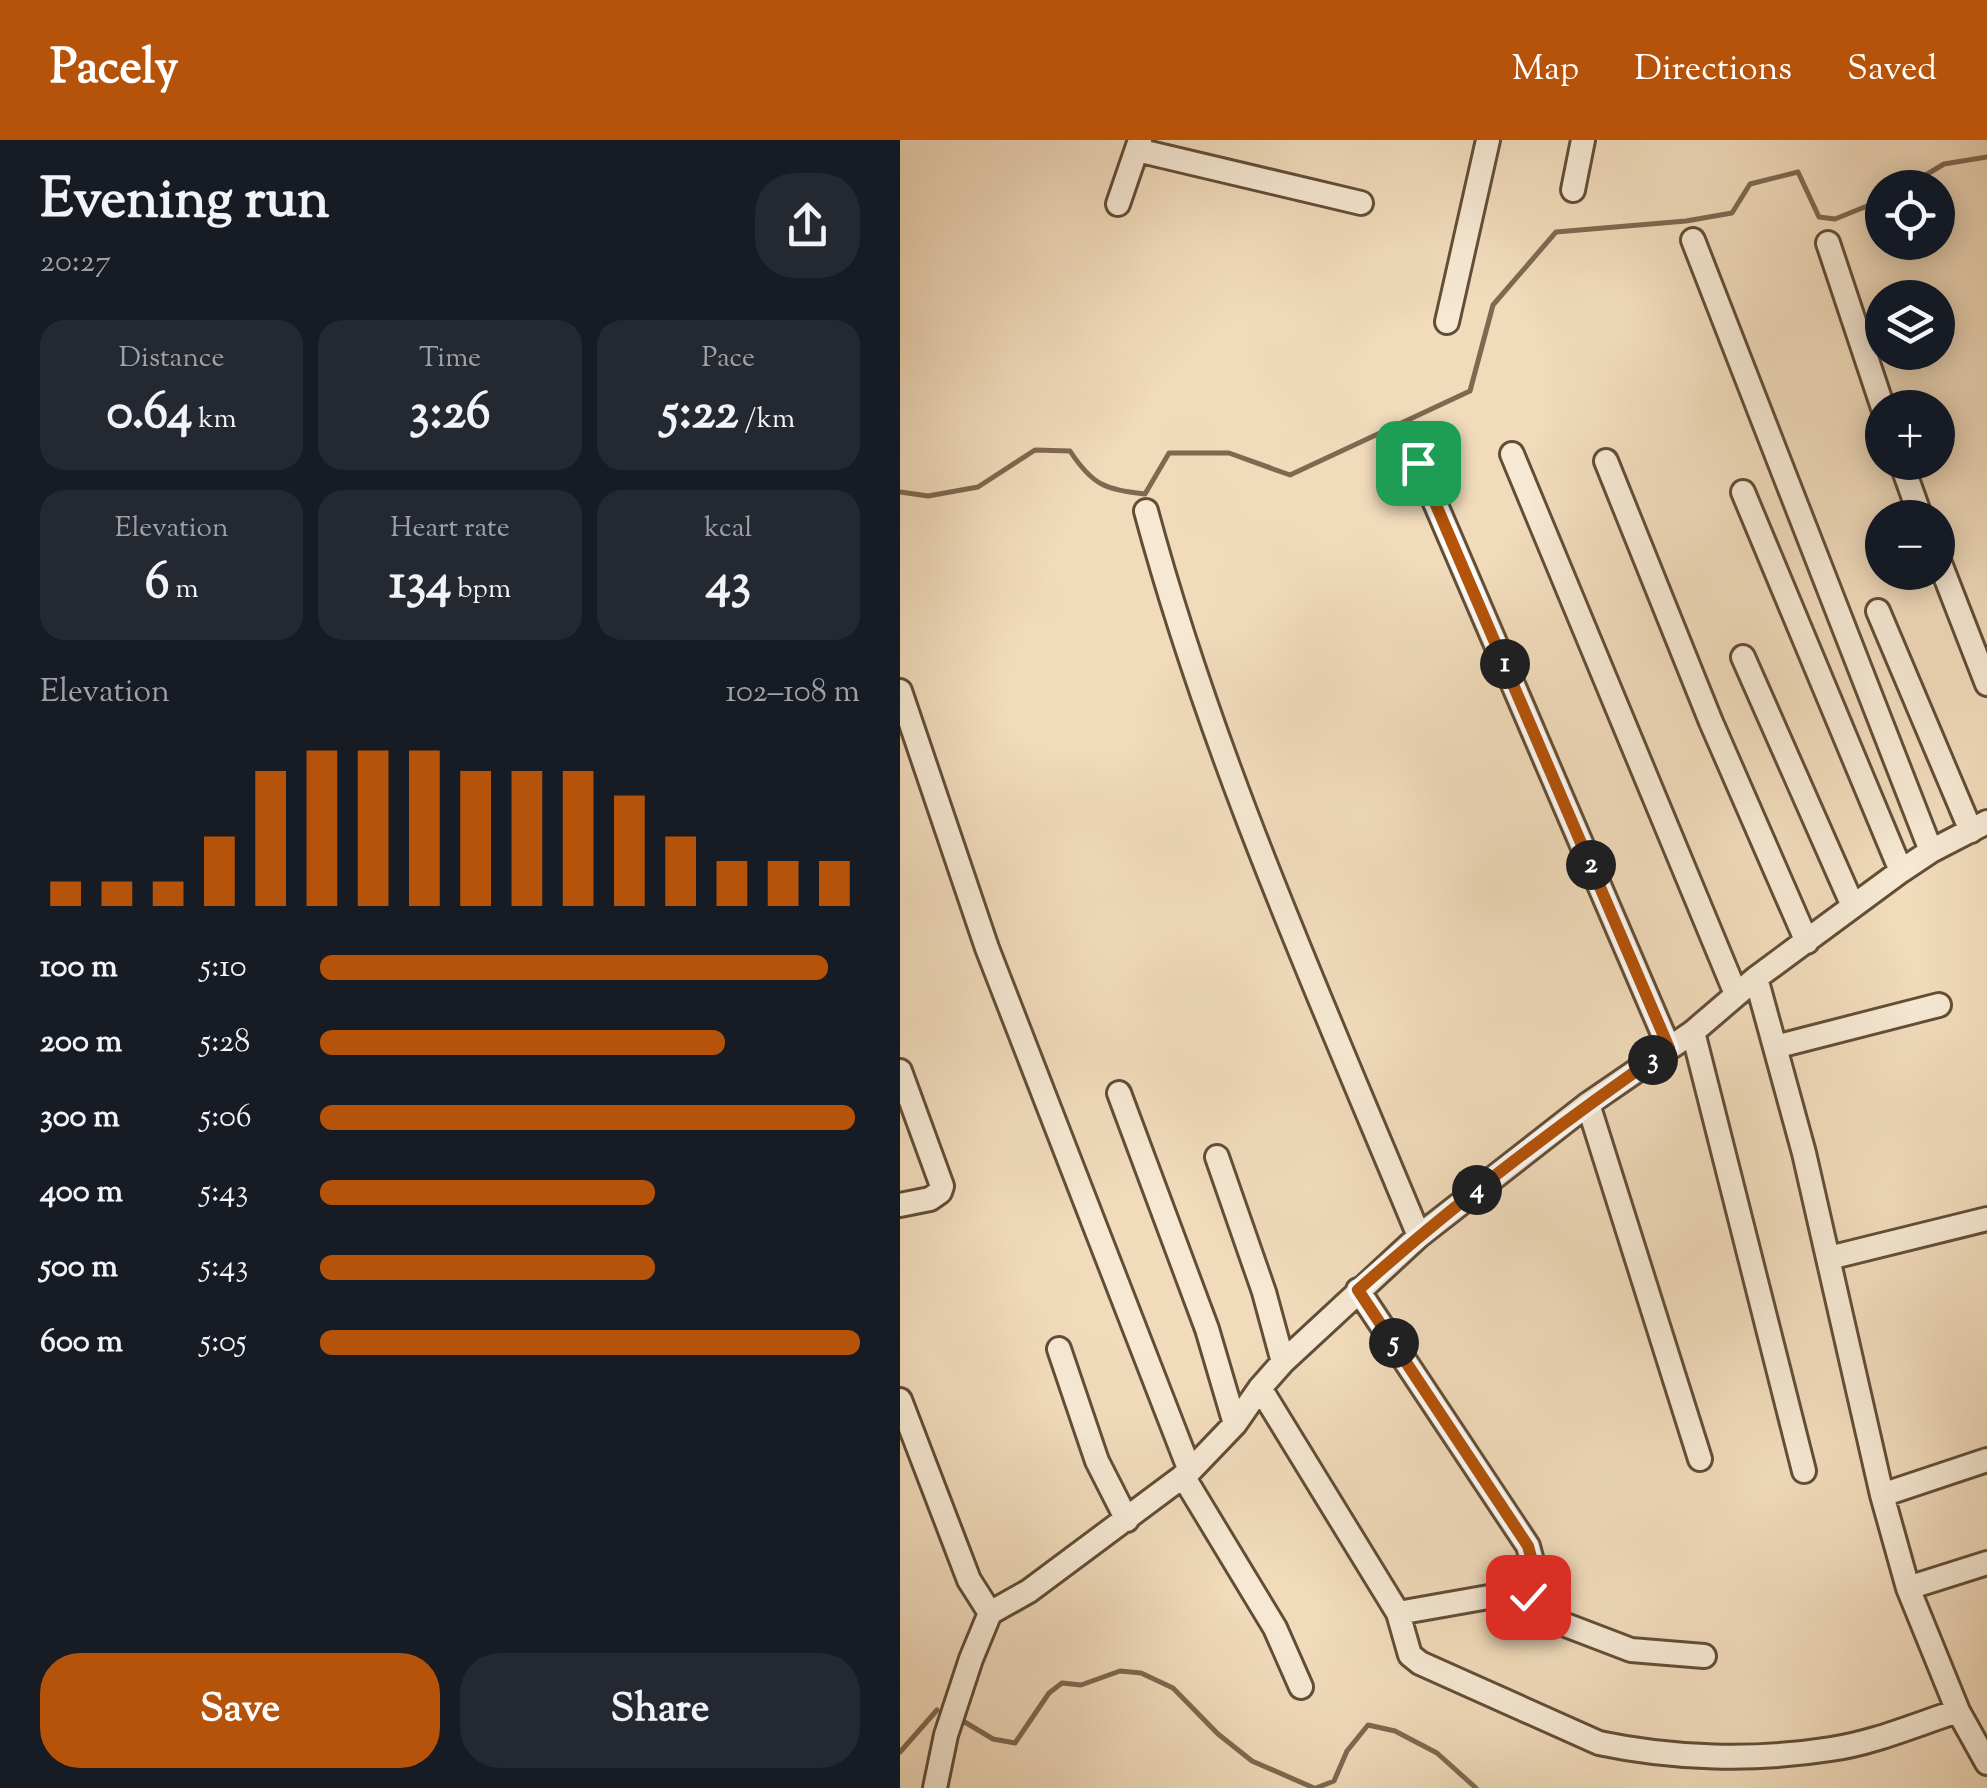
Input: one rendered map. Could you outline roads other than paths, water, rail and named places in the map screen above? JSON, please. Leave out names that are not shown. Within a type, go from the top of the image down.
[{"type":"street","points":[[1447,322],[1488,140]]},
{"type":"street","points":[[1573,190],[1583,140]]},
{"type":"street","points":[[1118,204],[1139,145],[1361,203]]},
{"type":"street","points":[[1693,240],[1932,851]]},
{"type":"street","points":[[1828,243],[1877,390]]},
{"type":"street","points":[[1512,454],[1736,994]]},
{"type":"street","points":[[1606,461],[1711,722],[1807,942]]},
{"type":"street","points":[[1418,463],[1669,1048]]},
{"type":"street","points":[[1743,492],[1901,871]]},
{"type":"street","points":[[1146,510],[1164,578],[1231,782],[1418,1236]]},
{"type":"street","points":[[1950,590],[1987,684]]},
{"type":"street","points":[[935,1788],[946,1735],[990,1613],[1030,1591],[1187,1474],[1235,1424],[1282,1362],[1418,1236],[1588,1104],[1693,1032],[1756,978],[1853,906],[1932,851],[1979,826],[1878,611]]},
{"type":"street","points":[[1743,657],[1853,906]]},
{"type":"street","points":[[900,691],[987,948],[1187,1474],[1276,1628],[1301,1688]]},
{"type":"street","points":[[1756,978],[1830,1258],[1882,1494],[1908,1588],[1958,1711],[1987,1762]]},
{"type":"street","points":[[1776,1048],[1939,1006]]},
{"type":"street","points":[[1693,1032],[1804,1470]]},
{"type":"street","points":[[900,1071],[942,1186],[930,1199],[900,1205]]},
{"type":"street","points":[[1119,1093],[1207,1329],[1235,1424]]},
{"type":"street","points":[[1588,1104],[1700,1459]]},
{"type":"street","points":[[1217,1157],[1264,1292],[1282,1362]]},
{"type":"street","points":[[1830,1258],[1987,1219]]},
{"type":"street","points":[[1358,1290],[1528,1546],[1536,1576],[1528,1597]]},
{"type":"street","points":[[1059,1349],[1098,1461],[1126,1520]]},
{"type":"street","points":[[1260,1388],[1398,1613],[1410,1655],[1420,1663],[1599,1743],[1623,1748],[1738,1758],[1834,1749],[1958,1711]]},
{"type":"street","points":[[901,1404],[968,1580],[990,1613]]},
{"type":"street","points":[[1882,1494],[1987,1460]]},
{"type":"street","points":[[1908,1588],[1987,1563]]},
{"type":"street","points":[[1398,1613],[1479,1597],[1528,1597],[1563,1624],[1631,1650],[1704,1656]]},
{"type":"waterway","points":[[1934,170],[1944,164],[1987,157]]},
{"type":"waterway","points":[[900,492],[928,496],[978,487],[1035,450],[1070,451],[1101,484],[1145,494],[1169,453],[1229,453],[1290,475],[1470,391],[1493,305],[1556,232],[1686,221],[1732,213],[1750,184],[1798,172],[1819,217],[1835,219],[1865,207]]},
{"type":"waterway","points":[[963,1721],[993,1739],[1015,1743],[1049,1693],[1062,1683],[1081,1685],[1120,1671],[1141,1673],[1173,1688],[1218,1734],[1252,1761],[1314,1788]]},
{"type":"waterway","points":[[900,1752],[937,1710]]},
{"type":"waterway","points":[[1316,1788],[1334,1781],[1347,1751],[1368,1725],[1395,1731],[1437,1753],[1476,1788]]}]
